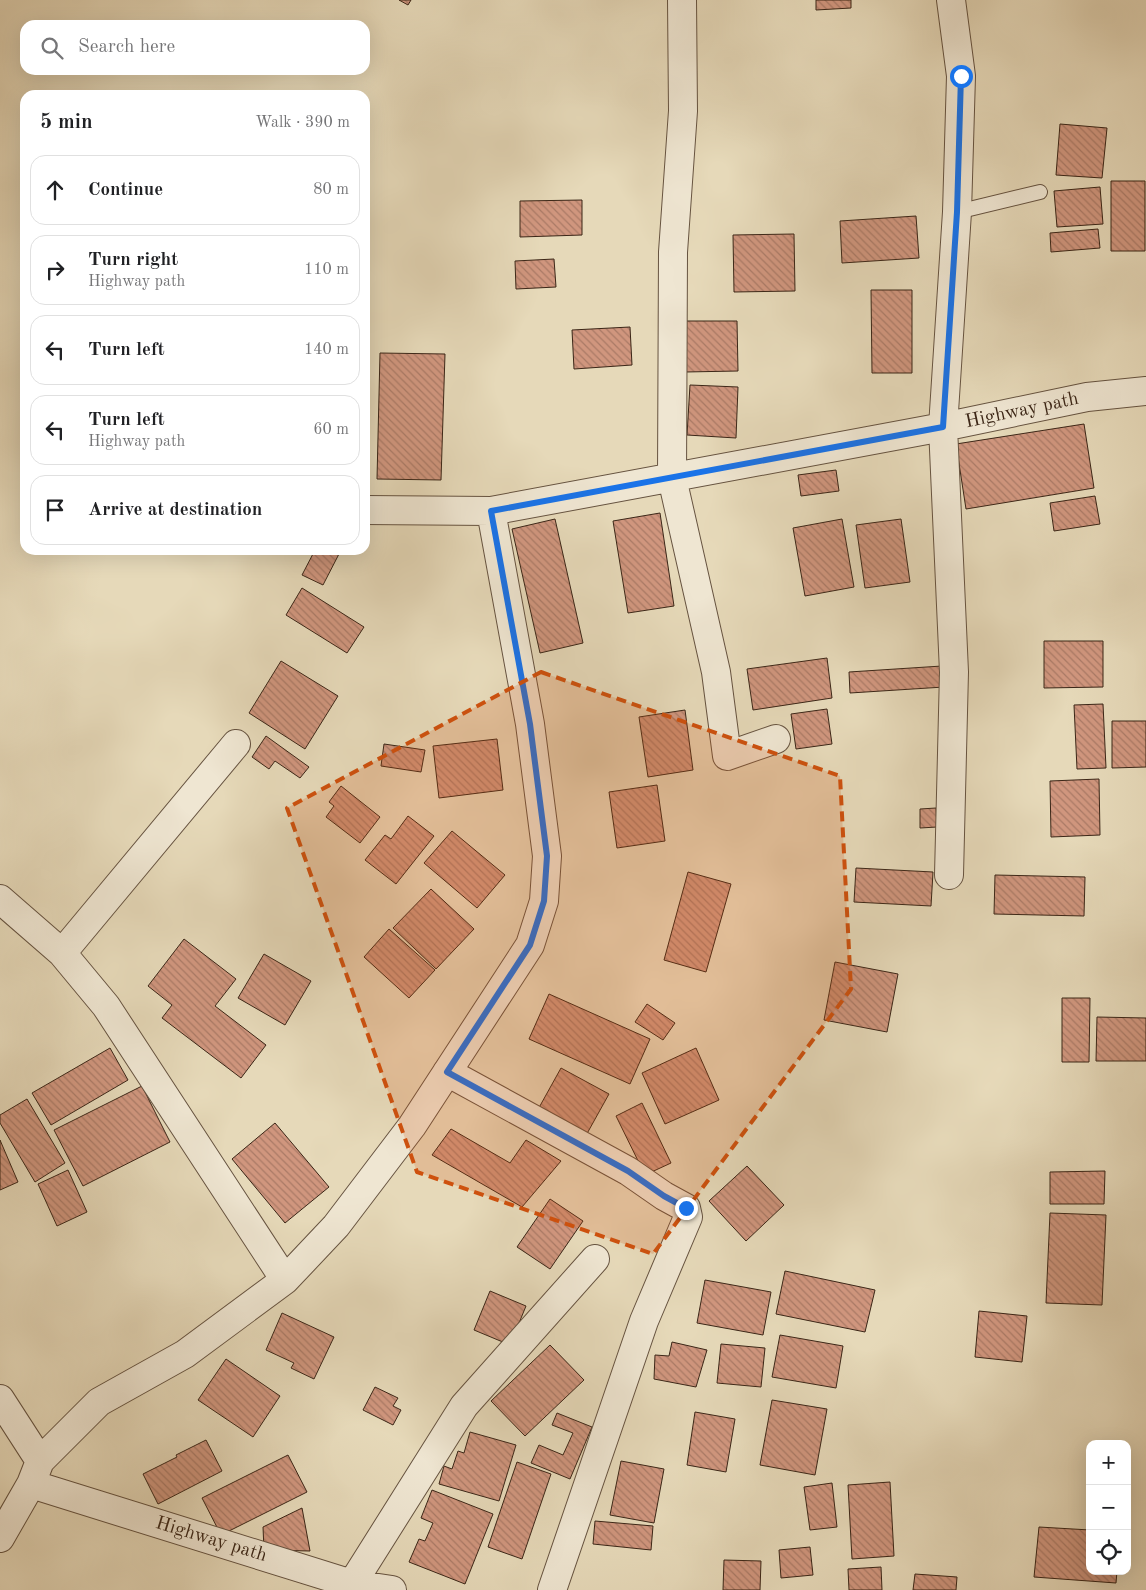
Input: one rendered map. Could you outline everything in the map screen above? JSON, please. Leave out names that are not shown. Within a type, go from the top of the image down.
[{"type":"street","points":[[682,0],[683,111],[673,252],[672,478],[716,672],[727,756],[776,739]]},
{"type":"street","points":[[949,875],[954,672],[943,427],[957,212],[961,76],[951,0]]},
{"type":"street","name":"Highway path","points":[[370,510],[491,511],[943,427],[1087,397],[1146,391]]},
{"type":"street","points":[[0,1538],[36,1472],[98,1402],[184,1354],[285,1280],[336,1226],[412,1126],[530,945],[544,901],[547,856],[530,724],[491,511]]},
{"type":"street","points":[[62,953],[236,744]]},
{"type":"street","points":[[0,899],[62,953],[106,1006],[285,1280]]},
{"type":"street","points":[[447,1072],[628,1171],[664,1196],[686,1208],[688,1217],[644,1321],[552,1590]]},
{"type":"street","points":[[352,1584],[464,1406],[594,1259]]},
{"type":"street","points":[[0,1399],[36,1472]]},
{"type":"street","name":"Highway path","points":[[36,1472],[352,1584],[392,1590]]},
{"type":"lane","points":[[957,212],[1040,192]]},
{"type":"highlighted area","points":[[541,672],[840,776],[851,989],[653,1254],[417,1172],[287,808]]},
{"type":"building","points":[[399,0],[411,0],[408,5]]},
{"type":"building","points":[[816,0],[851,0],[851,8],[816,10]]},
{"type":"building","points":[[1060,124],[1107,128],[1102,178],[1056,175]]},
{"type":"building","points":[[1111,181],[1145,181],[1145,251],[1111,251]]},
{"type":"building","points":[[1100,187],[1103,224],[1057,227],[1054,191]]},
{"type":"building","points":[[582,200],[582,235],[520,237],[520,201]]},
{"type":"building","points":[[916,216],[919,258],[842,263],[840,221]]},
{"type":"building","points":[[1098,229],[1100,248],[1051,252],[1050,233]]},
{"type":"building","points":[[794,234],[795,291],[734,292],[733,235]]},
{"type":"building","points":[[554,259],[556,287],[516,289],[515,261]]},
{"type":"building","points":[[871,290],[912,290],[912,373],[872,373]]},
{"type":"building","points":[[685,321],[737,321],[738,371],[685,372]]},
{"type":"building","points":[[630,327],[632,365],[574,369],[572,330]]},
{"type":"building","points":[[380,353],[445,354],[441,480],[377,479]]},
{"type":"building","points":[[690,385],[738,387],[736,438],[687,435]]},
{"type":"building","points":[[1084,424],[1094,488],[966,509],[956,444]]},
{"type":"building","points":[[836,470],[839,491],[801,496],[798,475]]},
{"type":"building","points":[[1095,496],[1100,524],[1054,531],[1050,503]]},
{"type":"building","points":[[660,513],[674,606],[628,613],[613,521]]},
{"type":"building","points":[[555,519],[583,643],[540,653],[512,529]]},
{"type":"building","points":[[842,519],[854,587],[805,596],[793,528]]},
{"type":"building","points":[[901,519],[910,582],[865,588],[856,525]]},
{"type":"building","points":[[312,555],[338,555],[323,585],[302,575]]},
{"type":"building","points":[[302,588],[364,627],[347,653],[286,615]]},
{"type":"building","points":[[1044,641],[1103,641],[1103,687],[1044,688]]},
{"type":"building","points":[[827,658],[832,698],[753,710],[747,669]]},
{"type":"building","points":[[281,661],[338,696],[305,749],[249,713]]},
{"type":"building","points":[[942,666],[944,687],[850,693],[849,672]]},
{"type":"building","points":[[1103,704],[1106,768],[1077,769],[1074,705]]},
{"type":"building","points":[[827,709],[832,744],[796,749],[791,714]]},
{"type":"building","points":[[685,710],[693,770],[648,777],[639,717]]},
{"type":"building","points":[[1112,721],[1146,721],[1146,767],[1112,768]]},
{"type":"building","points":[[266,736],[309,767],[300,778],[275,761],[269,769],[252,757]]},
{"type":"building","points":[[497,739],[503,790],[439,798],[433,746]]},
{"type":"building","points":[[384,744],[425,750],[421,772],[381,766]]},
{"type":"building","points":[[1099,779],[1100,835],[1051,837],[1050,781]]},
{"type":"building","points":[[657,785],[665,841],[617,848],[609,792]]},
{"type":"building","points":[[341,786],[380,817],[360,843],[326,817],[334,806],[329,802]]},
{"type":"building","points":[[936,808],[937,827],[920,828],[920,809]]},
{"type":"building","points":[[408,816],[434,836],[396,884],[365,860],[385,835],[391,839]]},
{"type":"building","points":[[452,831],[505,875],[477,908],[424,863]]},
{"type":"building","points":[[856,868],[933,872],[931,906],[854,902]]},
{"type":"building","points":[[688,872],[731,884],[706,972],[664,960]]},
{"type":"building","points":[[995,875],[1085,877],[1084,916],[994,914]]},
{"type":"building","points":[[431,889],[474,929],[436,969],[393,928]]},
{"type":"building","points":[[389,929],[435,970],[409,998],[364,957]]},
{"type":"building","points":[[184,939],[236,979],[215,1006],[266,1045],[241,1078],[162,1018],[172,1005],[148,986]]},
{"type":"building","points":[[264,954],[311,981],[285,1025],[238,998]]},
{"type":"building","points":[[835,962],[898,974],[887,1032],[824,1020]]},
{"type":"building","points":[[549,994],[650,1039],[630,1084],[529,1039]]},
{"type":"building","points":[[1062,998],[1090,998],[1089,1062],[1062,1062]]},
{"type":"building","points":[[647,1004],[675,1023],[663,1040],[635,1022]]},
{"type":"building","points":[[1097,1017],[1146,1018],[1146,1061],[1096,1061]]},
{"type":"building","points":[[110,1048],[128,1080],[51,1125],[32,1093]]},
{"type":"building","points":[[696,1048],[719,1100],[665,1124],[642,1073]]},
{"type":"building","points":[[561,1068],[609,1094],[584,1139],[536,1113]]},
{"type":"building","points":[[142,1086],[170,1142],[83,1186],[54,1130]]},
{"type":"building","points":[[27,1099],[65,1163],[35,1182],[0,1123],[0,1115]]},
{"type":"building","points":[[642,1103],[671,1163],[645,1175],[616,1116]]},
{"type":"building","points":[[275,1123],[329,1187],[285,1223],[232,1159]]},
{"type":"building","points":[[451,1129],[510,1163],[526,1140],[561,1161],[522,1207],[432,1155]]},
{"type":"building","points":[[0,1140],[18,1182],[0,1190]]},
{"type":"building","points":[[747,1166],[784,1205],[746,1241],[709,1201]]},
{"type":"building","points":[[68,1170],[87,1212],[57,1226],[38,1184]]},
{"type":"building","points":[[1105,1171],[1104,1204],[1050,1204],[1050,1172]]},
{"type":"building","points":[[550,1199],[583,1221],[550,1269],[517,1247]]},
{"type":"building","points":[[1050,1213],[1106,1215],[1102,1305],[1046,1303]]},
{"type":"building","points":[[785,1271],[875,1290],[865,1332],[776,1314]]},
{"type":"building","points":[[705,1280],[771,1292],[763,1335],[697,1323]]},
{"type":"building","points":[[490,1291],[526,1306],[510,1345],[474,1330]]},
{"type":"building","points":[[979,1311],[1027,1316],[1022,1362],[975,1357]]},
{"type":"building","points":[[282,1313],[334,1337],[314,1379],[291,1368],[294,1363],[266,1350]]},
{"type":"building","points":[[780,1335],[843,1346],[836,1388],[772,1377]]},
{"type":"building","points":[[672,1342],[707,1350],[696,1387],[654,1379],[655,1355],[669,1356]]},
{"type":"building","points":[[721,1344],[765,1348],[761,1387],[717,1383]]},
{"type":"building","points":[[550,1345],[584,1380],[525,1436],[491,1401]]},
{"type":"building","points":[[226,1359],[280,1396],[253,1437],[198,1400]]},
{"type":"building","points":[[375,1387],[398,1398],[393,1406],[401,1410],[393,1425],[363,1410]]},
{"type":"building","points":[[772,1400],[827,1409],[815,1475],[760,1465]]},
{"type":"building","points":[[695,1412],[735,1419],[726,1472],[687,1465]]},
{"type":"building","points":[[557,1413],[592,1427],[570,1479],[531,1463],[539,1445],[563,1455],[573,1433],[552,1425]]},
{"type":"building","points":[[470,1432],[516,1445],[499,1501],[439,1484],[444,1466],[452,1469],[458,1451],[464,1453]]},
{"type":"building","points":[[206,1440],[222,1471],[158,1504],[143,1474]]},
{"type":"building","points":[[288,1455],[307,1492],[221,1535],[202,1498]]},
{"type":"building","points":[[621,1461],[664,1469],[654,1523],[610,1515]]},
{"type":"building","points":[[517,1462],[551,1474],[522,1559],[488,1547]]},
{"type":"building","points":[[890,1482],[894,1556],[852,1559],[848,1485]]},
{"type":"building","points":[[832,1483],[837,1527],[810,1530],[804,1487]]},
{"type":"building","points":[[432,1490],[493,1514],[465,1584],[409,1562],[419,1539],[425,1541],[433,1523],[421,1518]]},
{"type":"building","points":[[302,1508],[310,1551],[264,1550],[263,1527]]},
{"type":"building","points":[[595,1521],[653,1526],[651,1550],[593,1544]]},
{"type":"building","points":[[1039,1527],[1086,1530],[1086,1575],[1117,1575],[1116,1583],[1034,1577]]},
{"type":"building","points":[[810,1547],[813,1575],[781,1578],[779,1550]]},
{"type":"building","points":[[724,1560],[761,1561],[760,1590],[723,1590]]},
{"type":"building","points":[[881,1567],[882,1590],[849,1590],[848,1569]]},
{"type":"building","points":[[915,1574],[957,1577],[956,1590],[913,1590]]},
{"type":"route","points":[[686,1208],[664,1196],[628,1171],[447,1072],[530,945],[544,901],[547,856],[530,724],[491,511],[943,427],[957,212],[961,76]]}]
